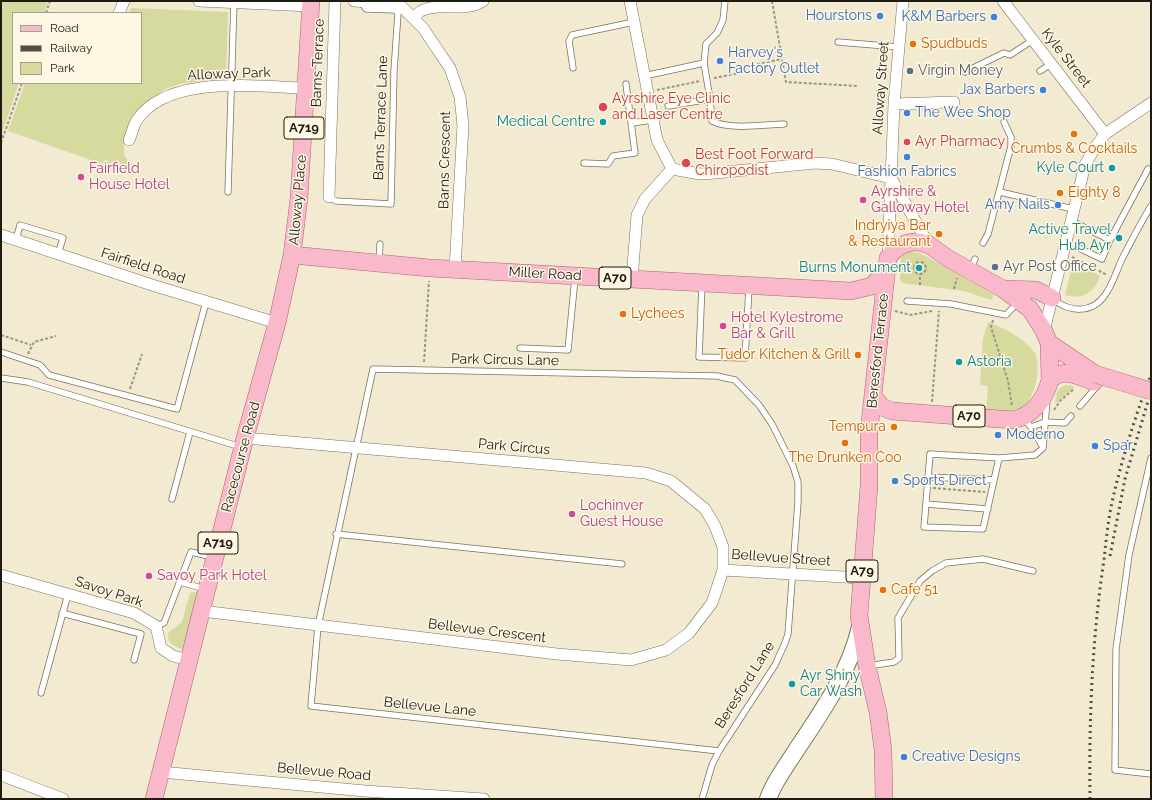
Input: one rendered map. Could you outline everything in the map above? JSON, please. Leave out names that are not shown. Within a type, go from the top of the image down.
[{"type":"main road","name":"Alloway Place","points":[[292,255],[296,229],[311,4]]},
{"type":"main road","name":"A70","points":[[887,264],[892,251],[904,244],[920,242],[972,265],[1030,309],[1047,337],[1097,379],[1151,403]]},
{"type":"main road","name":"Miller Road","points":[[292,255],[430,268],[851,291],[872,286],[887,264]]},
{"type":"main road","name":"Racecourse Road","points":[[154,799],[244,443],[277,323],[292,255]]},
{"type":"main road","name":"Beresford Terrace","points":[[860,627],[861,578],[869,486],[870,431],[887,264]]},
{"type":"main road","name":"A70","points":[[1002,289],[1036,290],[1052,298]]},
{"type":"main road","points":[[851,291],[869,294],[874,297],[882,314]]},
{"type":"main road","points":[[1022,421],[1033,410],[1049,383],[1047,337]]},
{"type":"main road","name":"A70","points":[[1049,383],[1056,375],[1064,372],[1151,391]]},
{"type":"main road","points":[[873,396],[882,407],[892,411]]},
{"type":"main road","name":"A70","points":[[892,411],[1022,421]]},
{"type":"main road","name":"Beresford Terrace","points":[[870,431],[882,416],[892,411]]},
{"type":"main road","name":"A79","points":[[860,627],[867,666],[878,712],[882,750],[884,799]]},
{"type":"street","points":[[119,12],[124,1]]},
{"type":"street","points":[[199,1],[311,4]]},
{"type":"street","name":"Barns Terrace","points":[[329,197],[335,1]]},
{"type":"street","name":"Barns Crescent","points":[[357,1],[399,4],[423,28],[450,68],[460,97],[464,125],[455,269]]},
{"type":"street","points":[[414,18],[422,10],[436,7],[459,8],[482,1]]},
{"type":"street","points":[[630,1],[652,120],[657,140],[672,169]]},
{"type":"street","name":"Alloway Street","points":[[887,264],[894,104],[903,1]]},
{"type":"street","name":"Kyle Street","points":[[1003,1],[1105,134]]},
{"type":"street","name":"Alloway Park","points":[[129,140],[136,121],[149,107],[164,96],[184,90],[232,87],[306,88]]},
{"type":"street","points":[[894,104],[954,102]]},
{"type":"street","points":[[1047,337],[1052,298],[1064,253],[1073,209],[1085,166],[1094,149],[1105,134],[1151,104]]},
{"type":"street","points":[[672,169],[700,174],[815,163],[832,164],[891,178],[929,245]]},
{"type":"street","points":[[632,279],[637,215],[645,199],[672,169]]},
{"type":"street","name":"Fairfield Road","points":[[1,235],[206,302],[277,323]]},
{"type":"street","name":"Park Circus","points":[[244,443],[355,448],[646,473],[671,481],[704,509],[715,526],[723,546],[723,570]]},
{"type":"street","name":"Bellevue Street","points":[[723,570],[861,578]]},
{"type":"street","name":"Bellevue Crescent","points":[[202,611],[557,654],[631,660],[666,650],[689,633],[712,604],[723,570]]},
{"type":"street","name":"Savoy Park","points":[[1,575],[134,613],[156,626]]},
{"type":"street","points":[[156,626],[161,648],[173,656],[189,660]]},
{"type":"street","points":[[768,799],[786,767],[839,684],[855,648],[860,627]]},
{"type":"street","points":[[839,684],[867,666]]},
{"type":"street","name":"Bellevue Road","points":[[162,772],[365,792],[484,799]]},
{"type":"street","points":[[1,776],[63,799]]},
{"type":"lane","name":"Barns Terrace Lane","points":[[329,197],[336,201],[390,204],[394,71],[398,13],[395,10],[366,9],[357,1]]},
{"type":"lane","points":[[725,1],[723,20],[717,33],[706,44],[704,63],[712,121],[719,124],[752,126],[784,124]]},
{"type":"lane","points":[[228,192],[234,2]]},
{"type":"lane","points":[[573,68],[569,41],[572,35],[634,22]]},
{"type":"lane","points":[[965,72],[1004,53],[1010,55],[1033,40]]},
{"type":"lane","points":[[838,42],[898,47]]},
{"type":"lane","points":[[644,76],[704,63]]},
{"type":"lane","points":[[1040,71],[1051,64]]},
{"type":"lane","points":[[584,163],[608,164],[613,156],[635,154],[626,84]]},
{"type":"lane","points":[[668,106],[710,99]]},
{"type":"lane","points":[[632,123],[652,120]]},
{"type":"lane","points":[[983,243],[988,234],[1000,192],[1011,141],[1004,122]]},
{"type":"lane","points":[[1079,248],[1102,259],[1110,240],[1148,169]]},
{"type":"lane","points":[[1000,192],[1073,209]]},
{"type":"lane","points":[[1052,298],[1068,308],[1075,310],[1089,307],[1101,300],[1106,294],[1151,206]]},
{"type":"lane","points":[[1070,221],[1110,240]]},
{"type":"lane","points":[[16,240],[20,225],[63,238],[58,254]]},
{"type":"lane","points":[[379,263],[380,244]]},
{"type":"lane","points":[[520,348],[568,350],[575,276]]},
{"type":"lane","points":[[702,283],[699,357],[745,358],[750,286]]},
{"type":"lane","points":[[907,301],[951,304],[1006,315],[1020,300]]},
{"type":"lane","points":[[1,352],[40,365],[49,375],[177,409],[206,302]]},
{"type":"lane","name":"Park Circus Lane","points":[[355,448],[373,370],[717,376]]},
{"type":"lane","name":"Beresford Lane","points":[[702,799],[712,764],[772,669],[783,648],[788,634],[799,492],[793,466],[772,424],[755,401],[736,380],[717,376]]},
{"type":"lane","points":[[1,378],[28,382],[190,432],[244,443]]},
{"type":"lane","points":[[1080,406],[1097,379]]},
{"type":"lane","points":[[999,458],[983,529],[924,527],[930,454],[999,458],[1035,455],[1043,448],[1049,383]]},
{"type":"lane","points":[[1022,421],[1064,423],[1071,416]]},
{"type":"lane","points":[[1022,421],[1043,448]]},
{"type":"lane","points":[[172,499],[190,432]]},
{"type":"lane","name":"Bellevue Lane","points":[[355,448],[318,626],[311,706],[719,751]]},
{"type":"lane","points":[[1151,458],[1129,555],[1116,649],[1115,762],[1115,770],[1151,774]]},
{"type":"lane","points":[[928,477],[994,480]]},
{"type":"lane","points":[[926,504],[988,509]]},
{"type":"lane","points":[[336,534],[622,564]]},
{"type":"lane","points":[[156,626],[164,623],[191,552],[215,557]]},
{"type":"lane","points":[[867,666],[894,662],[899,658],[898,618],[920,582],[946,563],[983,558],[1033,571]]},
{"type":"lane","points":[[180,582],[207,590]]},
{"type":"lane","points":[[41,693],[68,594]]},
{"type":"lane","points":[[62,613],[141,634],[134,660]]},
{"type":"path","points":[[46,12],[50,1]]},
{"type":"path","points":[[772,1],[786,82],[858,86]]},
{"type":"path","points":[[647,92],[750,71],[750,66],[782,59]]},
{"type":"path","points":[[1,143],[22,84]]},
{"type":"path","points":[[1064,253],[1113,278]]},
{"type":"path","points":[[920,262],[923,263],[926,269],[924,273],[920,274],[916,273],[914,268],[915,264],[920,262]]},
{"type":"path","points":[[424,370],[430,268]]},
{"type":"path","points":[[920,274],[920,285]]},
{"type":"path","points":[[882,314],[910,314],[939,310],[945,311]]},
{"type":"path","points":[[932,413],[939,310]]},
{"type":"path","points":[[995,313],[991,327],[1022,421]]},
{"type":"path","points":[[1,335],[32,345]]},
{"type":"path","points":[[26,360],[32,345],[38,340],[56,336]]},
{"type":"path","points":[[128,396],[142,354]]},
{"type":"path","points":[[1045,422],[1060,401],[1074,389],[1079,388]]},
{"type":"path","points":[[927,488],[984,491],[991,495]]},
{"type":"green space","points":[[1,1],[48,1],[44,12],[12,12],[12,84],[19,84],[1,136]]},
{"type":"green space","points":[[131,8],[228,12],[226,78],[180,84],[165,89],[140,108],[131,118],[124,138],[124,155],[133,167],[131,174],[8,131],[25,84],[142,84],[142,12],[129,12]]},
{"type":"green space","points":[[910,251],[920,253],[994,295],[991,300],[964,291],[902,283],[900,279],[901,257]]},
{"type":"green space","points":[[1083,267],[1100,276],[1095,287],[1087,294],[1082,296],[1077,297],[1065,295],[1071,271],[1080,272]]},
{"type":"green space","points":[[988,322],[1025,342],[1037,358],[1038,366],[1036,383],[1033,392],[1025,406],[1019,410],[1007,412],[986,410],[988,386],[980,385],[983,339]]},
{"type":"green space","points":[[1070,385],[1075,387],[1055,404],[1058,390],[1062,386]]},
{"type":"green space","points":[[190,593],[201,593],[186,650],[173,645],[169,640],[168,633],[182,622]]},
{"type":"railway","points":[[1090,799],[1092,679],[1108,524],[1112,502],[1134,422],[1151,375]]},
{"type":"railway","points":[[1110,556],[1125,479],[1151,391]]},
{"type":"place","name":"Hourstons","points":[[880,16]]},
{"type":"place","name":"K&M Barbers","points":[[994,17]]},
{"type":"place","name":"Spudbuds","points":[[913,44]]},
{"type":"place","name":"Harvey's Factory Outlet","points":[[720,61]]},
{"type":"place","name":"Virgin Money","points":[[910,71]]},
{"type":"place","name":"Jax Barbers","points":[[1043,90]]},
{"type":"place","name":"Ayrshire Eye Clinic and Laser Centre","points":[[603,107]]},
{"type":"place","name":"The Wee Shop","points":[[907,113]]},
{"type":"place","name":"Medical Centre","points":[[603,122]]},
{"type":"place","name":"Crumbs & Cocktails","points":[[1074,134]]},
{"type":"place","name":"Ayr Pharmacy","points":[[907,142]]},
{"type":"place","name":"Fashion Fabrics","points":[[907,157]]},
{"type":"place","name":"Best Foot Forward Chiropodist","points":[[686,163]]},
{"type":"place","name":"Kyle Court","points":[[1112,168]]},
{"type":"place","name":"Fairfield House Hotel","points":[[81,177]]},
{"type":"place","name":"Eighty 8","points":[[1060,193]]},
{"type":"place","name":"Ayrshire & Galloway Hotel","points":[[863,200]]},
{"type":"place","name":"Amy Nails","points":[[1058,205]]},
{"type":"place","name":"Indryiya Bar & Restaurant","points":[[939,234]]},
{"type":"place","name":"Active Travel Hub Ayr","points":[[1119,238]]},
{"type":"place","name":"Ayr Post Office","points":[[995,267]]},
{"type":"place","name":"Burns Monument","points":[[919,268]]},
{"type":"place","name":"Lychees","points":[[623,314]]},
{"type":"place","name":"Hotel Kylestrome Bar & Grill","points":[[723,326]]},
{"type":"place","name":"Tudor Kitchen & Grill","points":[[858,355]]},
{"type":"place","name":"Astoria","points":[[959,362]]},
{"type":"place","name":"Tempura","points":[[894,427]]},
{"type":"place","name":"Moderno","points":[[998,435]]},
{"type":"place","name":"The Drunken Coo","points":[[845,443]]},
{"type":"place","name":"Spar","points":[[1095,446]]},
{"type":"place","name":"Sports Direct","points":[[895,481]]},
{"type":"place","name":"Lochinver Guest House","points":[[572,514]]},
{"type":"place","name":"Savoy Park Hotel","points":[[149,576]]},
{"type":"place","name":"Cafe 51","points":[[883,590]]},
{"type":"place","name":"Ayr Shiny Car Wash","points":[[792,684]]},
{"type":"place","name":"Creative Designs","points":[[904,757]]}]
